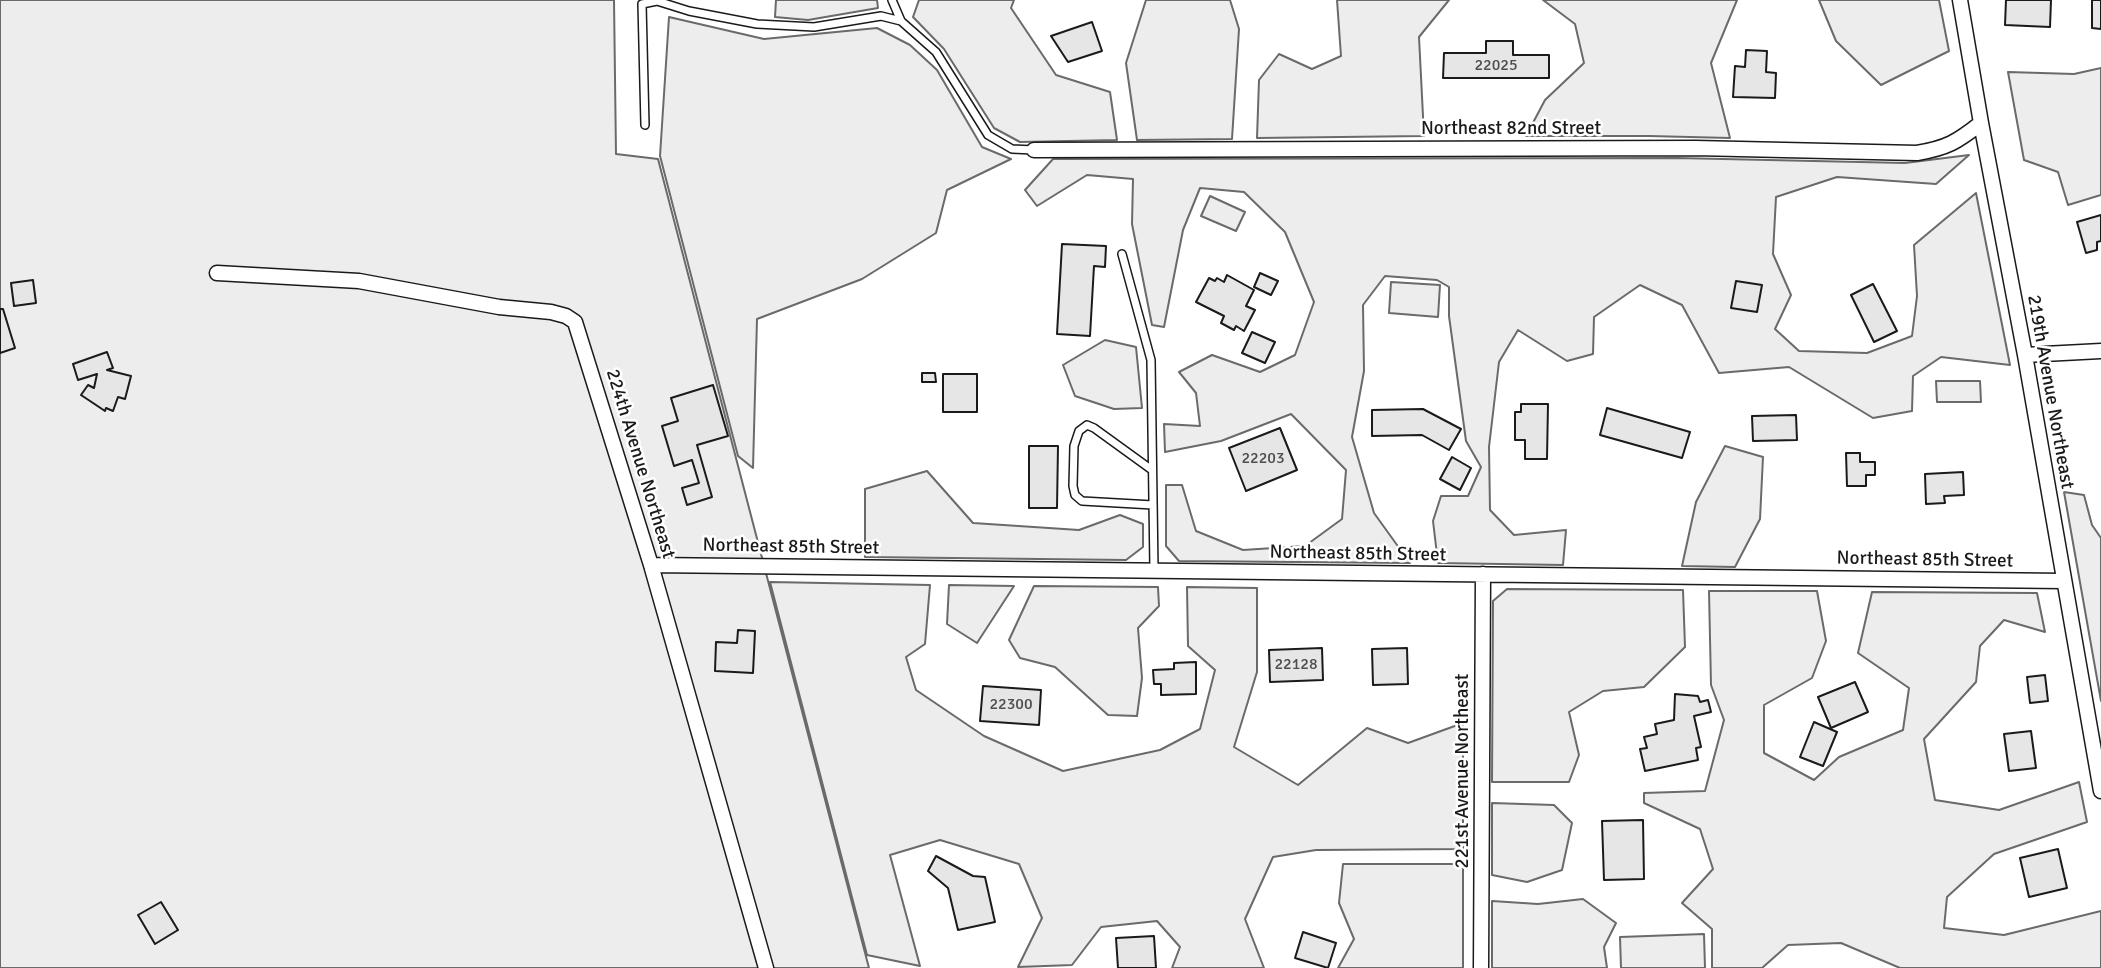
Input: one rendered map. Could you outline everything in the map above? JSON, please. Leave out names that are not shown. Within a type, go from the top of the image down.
[{"type":"street","name":"219th Avenue Northeast","points":[[1960,0],[2101,791]]},
{"type":"street","name":"Northeast 82nd Street","points":[[1034,150],[1695,148],[1917,153],[1941,149],[1963,137],[1980,123]]},
{"type":"street","name":"224th Avenue Northeast","points":[[217,273],[359,281],[499,307],[551,312],[575,321],[651,565],[766,968]]},
{"type":"street","points":[[2025,355],[2101,351]]},
{"type":"street","name":"Northeast 85th Street","points":[[651,565],[2064,581]]},
{"type":"street","name":"221st Avenue Northeast","points":[[1481,968],[1483,574]]},
{"type":"lane","points":[[892,0],[901,21],[936,52],[988,135],[1012,149],[1034,150]]},
{"type":"lane","points":[[645,125],[642,2],[657,1],[757,24],[814,27],[881,16],[901,21]]},
{"type":"lane","points":[[1122,254],[1151,360],[1154,570]]},
{"type":"lane","points":[[1152,470],[1094,428],[1087,425],[1079,431],[1074,446],[1073,486],[1076,495],[1082,501],[1105,504],[1153,505]]},
{"type":"shaded area","points":[[0,0],[614,0],[616,154],[658,159],[869,968],[0,968]]},
{"type":"shaded area","points":[[776,0],[877,0],[878,8],[808,20],[775,17]]},
{"type":"shaded area","points":[[919,0],[1014,0],[1011,8],[1056,75],[1110,92],[1117,140],[1020,142],[994,128],[944,49],[913,17]]},
{"type":"shaded area","points":[[1146,0],[1230,0],[1239,29],[1232,139],[1137,140],[1126,63]]},
{"type":"shaded area","points":[[1337,0],[1449,0],[1419,37],[1424,136],[1257,138],[1259,80],[1279,54],[1312,69],[1341,56]]},
{"type":"shaded area","points":[[1543,0],[1737,0],[1711,63],[1730,138],[1526,136],[1545,100],[1584,63],[1575,24]]},
{"type":"shaded area","points":[[1819,0],[1939,0],[1949,51],[1881,85],[1836,41]]},
{"type":"shaded area","points":[[669,17],[764,39],[877,28],[910,45],[937,70],[982,147],[1011,159],[947,190],[936,233],[862,279],[757,319],[753,468],[738,456],[660,156]]},
{"type":"shaded area","points":[[2101,68],[2101,195],[2068,205],[2058,172],[2024,160],[2008,72],[2074,74]]},
{"type":"shaded area","points":[[1969,155],[1936,184],[1837,177],[1776,197],[1773,254],[1791,295],[1775,329],[1799,351],[1867,353],[1912,336],[1917,296],[1914,245],[1976,193],[2010,365],[1941,357],[1913,376],[1912,411],[1873,418],[1789,367],[1719,373],[1682,305],[1640,285],[1594,317],[1593,354],[1567,361],[1518,330],[1499,362],[1489,447],[1490,510],[1514,535],[1566,530],[1563,565],[1438,563],[1433,521],[1441,496],[1468,496],[1481,467],[1466,441],[1449,316],[1449,287],[1437,280],[1385,276],[1363,305],[1364,371],[1352,437],[1374,513],[1410,563],[1179,561],[1166,546],[1166,485],[1182,485],[1196,531],[1243,550],[1305,546],[1342,519],[1346,470],[1291,414],[1221,441],[1165,452],[1164,424],[1200,426],[1196,393],[1179,372],[1212,355],[1260,372],[1295,355],[1314,302],[1285,232],[1244,192],[1200,188],[1183,230],[1164,327],[1152,325],[1132,224],[1133,179],[1087,175],[1037,206],[1025,190],[1053,159],[1677,158],[1905,163]]},
{"type":"shaded area","points":[[1210,196],[1245,212],[1236,231],[1201,216]]},
{"type":"shaded area","points":[[1391,282],[1440,285],[1438,317],[1389,313]]},
{"type":"shaded area","points":[[1105,340],[1136,347],[1142,408],[1114,409],[1075,396],[1063,365]]},
{"type":"shaded area","points":[[1936,381],[1980,381],[1981,402],[1937,402]]},
{"type":"shaded area","points":[[1725,446],[1763,457],[1760,519],[1735,567],[1682,566],[1696,502]]},
{"type":"shaded area","points":[[927,471],[973,523],[1079,530],[1120,515],[1143,524],[1143,547],[1126,560],[865,557],[865,489]]},
{"type":"shaded area","points":[[2064,492],[2084,495],[2092,525],[2101,538],[2101,701]]},
{"type":"shaded area","points":[[770,582],[930,585],[925,644],[906,657],[916,690],[984,736],[1063,771],[1160,750],[1200,729],[1215,670],[1188,646],[1187,587],[1257,588],[1257,672],[1234,747],[1298,785],[1367,728],[1408,743],[1463,723],[1463,849],[1316,850],[1273,857],[1245,919],[1264,968],[1172,968],[1180,947],[1157,921],[1101,927],[1072,965],[1018,967],[1042,918],[1019,864],[940,840],[890,855],[920,966],[867,955]]},
{"type":"shaded area","points":[[949,585],[1014,586],[977,643],[947,624]]},
{"type":"shaded area","points":[[1034,586],[1158,587],[1159,606],[1138,628],[1142,678],[1137,716],[1108,715],[1055,667],[1020,658],[1009,640]]},
{"type":"shaded area","points":[[1507,589],[1683,590],[1685,647],[1644,687],[1603,691],[1569,712],[1579,755],[1569,782],[1492,782],[1493,601]]},
{"type":"shaded area","points":[[1709,591],[1817,591],[1826,641],[1812,678],[1764,705],[1764,753],[1814,780],[1839,757],[1903,730],[1909,688],[1858,653],[1872,592],[2037,593],[2045,632],[2004,620],[1980,646],[1976,682],[1924,739],[1935,800],[1999,810],[2079,782],[2087,822],[1994,854],[1947,897],[1944,928],[2004,935],[2101,911],[2101,968],[1900,968],[1841,943],[1788,945],[1762,968],[1712,968],[1712,929],[1682,903],[1713,869],[1700,829],[1644,803],[1644,793],[1705,791],[1724,720],[1711,685]]},
{"type":"shaded area","points":[[1492,803],[1554,805],[1572,823],[1562,870],[1527,882],[1492,875]]},
{"type":"shaded area","points":[[1343,864],[1463,864],[1463,968],[1338,968],[1354,939],[1339,903]]},
{"type":"shaded area","points":[[1583,899],[1616,923],[1604,947],[1607,968],[1492,968],[1492,901],[1538,904]]},
{"type":"shaded area","points":[[1704,934],[1705,968],[1621,968],[1620,937]]},
{"type":"building","points":[[2006,0],[2051,0],[2050,27],[2005,25]]},
{"type":"building","points":[[2092,0],[2101,0],[2101,29],[2092,28]]},
{"type":"building","points":[[1092,22],[1102,51],[1068,62],[1051,36]]},
{"type":"building","points":[[1486,41],[1513,41],[1513,55],[1549,55],[1549,78],[1443,78],[1444,53],[1486,53]]},
{"type":"building","points":[[1746,50],[1767,51],[1766,72],[1776,73],[1775,98],[1733,97],[1735,66],[1745,67]]},
{"type":"building","points":[[2101,215],[2101,241],[2097,242],[2097,250],[2086,253],[2077,222]]},
{"type":"building","points":[[1062,244],[1106,246],[1105,267],[1094,266],[1090,336],[1057,334]]},
{"type":"building","points":[[1260,273],[1278,281],[1271,295],[1254,287]]},
{"type":"building","points":[[1227,275],[1254,290],[1246,306],[1255,310],[1244,331],[1236,326],[1234,330],[1221,323],[1224,316],[1196,302],[1209,278],[1224,282]]},
{"type":"building","points":[[33,280],[36,303],[14,306],[11,283]]},
{"type":"building","points":[[1736,281],[1762,285],[1757,312],[1731,308]]},
{"type":"building","points":[[1873,284],[1897,331],[1874,342],[1851,295]]},
{"type":"building","points":[[0,309],[3,309],[15,348],[0,353]]},
{"type":"building","points":[[1252,332],[1275,342],[1265,363],[1242,353]]},
{"type":"building","points":[[107,352],[113,368],[107,370],[131,376],[125,399],[118,397],[113,411],[106,408],[105,411],[81,395],[88,385],[94,388],[97,374],[78,380],[73,364]]},
{"type":"building","points":[[922,373],[935,373],[936,382],[922,382]]},
{"type":"building","points":[[943,374],[977,374],[977,412],[943,412]]},
{"type":"building","points":[[713,385],[728,436],[697,445],[712,497],[687,505],[682,488],[699,483],[692,460],[674,466],[662,426],[678,421],[671,398]]},
{"type":"building","points":[[1521,404],[1548,404],[1547,459],[1525,459],[1525,440],[1515,440],[1515,412],[1521,412]]},
{"type":"building","points":[[1607,408],[1690,432],[1682,458],[1600,435]]},
{"type":"building","points":[[1423,409],[1461,429],[1449,450],[1422,435],[1372,436],[1372,410]]},
{"type":"building","points":[[1796,415],[1797,440],[1753,441],[1752,416]]},
{"type":"building","points":[[1280,428],[1297,470],[1246,491],[1229,448]]},
{"type":"building","points":[[1029,446],[1058,446],[1057,508],[1029,508]]},
{"type":"building","points":[[1846,453],[1860,453],[1860,462],[1875,462],[1875,475],[1866,475],[1866,486],[1847,486]]},
{"type":"building","points":[[1452,457],[1471,468],[1460,490],[1440,479]]},
{"type":"building","points":[[1963,472],[1964,495],[1944,496],[1945,503],[1926,504],[1925,474]]},
{"type":"building","points":[[738,630],[755,631],[753,673],[715,671],[716,642],[737,643]]},
{"type":"building","points":[[1322,648],[1323,680],[1270,682],[1269,650]]},
{"type":"building","points":[[1407,648],[1408,684],[1373,685],[1372,649]]},
{"type":"building","points":[[1196,662],[1196,694],[1161,695],[1161,684],[1154,684],[1153,670],[1174,669],[1174,663]]},
{"type":"building","points":[[2045,675],[2048,701],[2030,703],[2027,677]]},
{"type":"building","points":[[1855,682],[1868,712],[1831,728],[1818,697]]},
{"type":"building","points":[[983,686],[1041,690],[1039,725],[980,721]]},
{"type":"building","points":[[1675,694],[1698,696],[1700,702],[1708,700],[1711,712],[1694,716],[1701,747],[1696,748],[1698,760],[1645,771],[1640,749],[1647,748],[1644,737],[1657,734],[1655,724],[1674,720]]},
{"type":"building","points":[[1814,722],[1837,732],[1823,766],[1800,757]]},
{"type":"building","points":[[2031,731],[2036,768],[2009,771],[2004,734]]},
{"type":"building","points":[[1643,820],[1644,879],[1604,880],[1602,821]]},
{"type":"building","points":[[2058,849],[2067,888],[2029,897],[2020,858]]},
{"type":"building","points":[[936,856],[973,876],[985,877],[995,922],[958,930],[948,888],[928,871]]},
{"type":"building","points":[[161,902],[178,930],[155,944],[138,915]]},
{"type":"building","points":[[1303,932],[1336,943],[1328,968],[1295,958]]},
{"type":"building","points":[[1154,936],[1156,968],[1118,968],[1116,938]]}]
